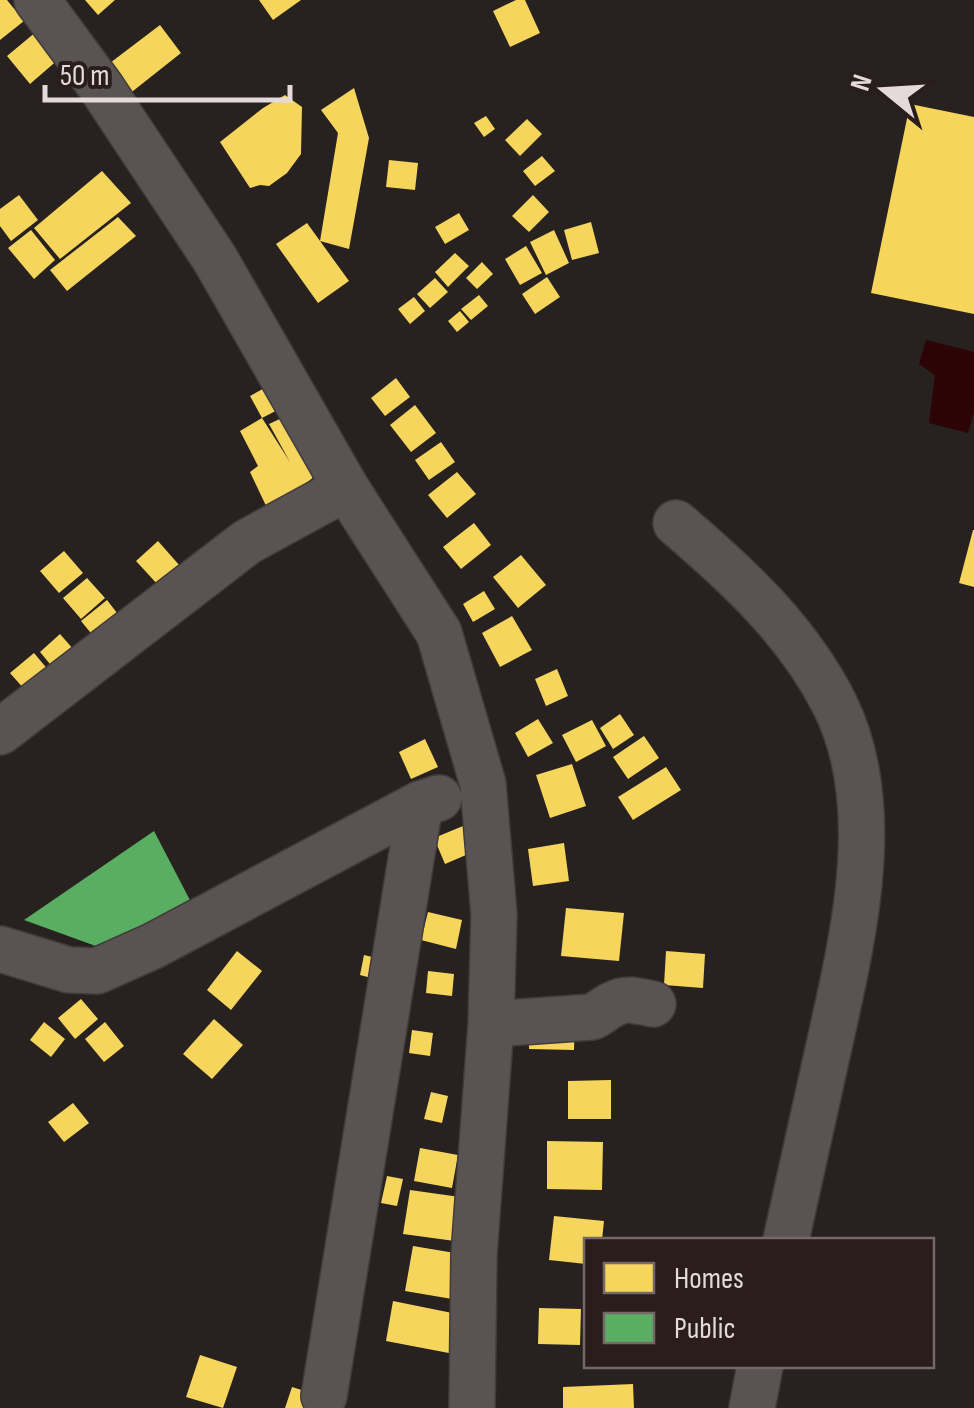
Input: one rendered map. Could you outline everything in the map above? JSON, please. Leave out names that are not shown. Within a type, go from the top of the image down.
[{"type":"street","points":[[37,0],[101,87],[215,260],[346,488],[439,633],[484,784],[494,914],[491,1024],[474,1255],[472,1408]]},
{"type":"street","points":[[0,732],[246,542],[346,488]]},
{"type":"street","points":[[676,523],[770,610],[808,660],[836,707],[856,767],[862,845],[854,926],[786,1238]]},
{"type":"street","points":[[0,948],[68,970],[98,971],[154,946],[420,804],[484,784]]},
{"type":"street","points":[[324,1396],[420,804]]},
{"type":"street","points":[[491,1024],[592,1017],[606,1012],[616,1002],[629,1000],[653,1004]]},
{"type":"street","points":[[752,1408],[760,1368]]},
{"type":"shaded area","points":[[926,340],[974,352],[974,412],[968,433],[929,423],[935,375],[919,364]]},
{"type":"building: Homes","points":[[0,0],[7,0],[24,21],[0,40]]},
{"type":"building: Homes","points":[[85,0],[115,0],[98,15]]},
{"type":"building: Homes","points":[[259,0],[301,0],[273,20]]},
{"type":"building: Homes","points":[[525,0],[540,33],[510,47],[493,11]]},
{"type":"building: Homes","points":[[160,25],[181,53],[128,95],[106,66]]},
{"type":"building: Homes","points":[[37,31],[60,58],[30,84],[7,56]]},
{"type":"building: Homes","points":[[354,88],[369,138],[349,249],[320,241],[338,133],[321,110]]},
{"type":"building: Homes","points":[[285,95],[302,107],[301,154],[287,173],[269,186],[250,188],[220,142]]},
{"type":"building: Homes","points":[[910,104],[974,117],[974,314],[871,293]]},
{"type":"building: Homes","points":[[486,116],[495,129],[484,137],[474,123]]},
{"type":"building: Homes","points":[[527,119],[542,134],[520,156],[505,140]]},
{"type":"building: Homes","points":[[542,156],[555,171],[535,186],[523,171]]},
{"type":"building: Homes","points":[[389,160],[418,163],[415,190],[386,187]]},
{"type":"building: Homes","points":[[102,171],[131,203],[60,259],[34,228]]},
{"type":"building: Homes","points":[[19,195],[38,220],[11,241],[0,226],[0,209]]},
{"type":"building: Homes","points":[[533,195],[549,212],[529,232],[512,216]]},
{"type":"building: Homes","points":[[459,213],[469,230],[445,244],[435,227]]},
{"type":"building: Homes","points":[[118,217],[136,236],[67,291],[50,270]]},
{"type":"building: Homes","points":[[591,222],[599,253],[572,260],[564,230]]},
{"type":"building: Homes","points":[[307,223],[349,281],[318,303],[276,244]]},
{"type":"building: Homes","points":[[31,230],[55,260],[34,279],[8,248]]},
{"type":"building: Homes","points":[[554,230],[569,263],[546,275],[530,242]]},
{"type":"building: Homes","points":[[526,246],[542,273],[520,285],[505,259]]},
{"type":"building: Homes","points":[[455,253],[469,266],[448,287],[435,272]]},
{"type":"building: Homes","points":[[482,262],[493,274],[477,289],[466,278]]},
{"type":"building: Homes","points":[[547,277],[560,297],[535,314],[522,294]]},
{"type":"building: Homes","points":[[435,278],[448,292],[430,308],[417,294]]},
{"type":"building: Homes","points":[[479,295],[488,306],[471,320],[461,309]]},
{"type":"building: Homes","points":[[414,297],[425,311],[410,324],[398,309]]},
{"type":"building: Homes","points":[[460,311],[469,322],[457,332],[448,321]]},
{"type":"building: Homes","points":[[396,378],[410,397],[385,416],[371,398]]},
{"type":"building: Homes","points":[[279,380],[291,403],[262,418],[250,396]]},
{"type":"building: Homes","points":[[415,405],[436,433],[411,452],[390,425]]},
{"type":"building: Homes","points":[[284,417],[322,470],[268,510],[250,472],[258,466],[240,431],[262,418],[290,462],[269,424]]},
{"type":"building: Homes","points":[[441,442],[455,462],[429,480],[415,460]]},
{"type":"building: Homes","points":[[457,472],[476,494],[447,518],[428,495]]},
{"type":"building: Homes","points":[[474,523],[491,545],[461,569],[443,547]]},
{"type":"building: Homes","points":[[974,530],[974,587],[959,583]]},
{"type":"building: Homes","points":[[158,541],[180,566],[159,586],[136,561]]},
{"type":"building: Homes","points":[[64,551],[83,573],[59,593],[40,571]]},
{"type":"building: Homes","points":[[521,555],[546,585],[518,608],[493,577]]},
{"type":"building: Homes","points":[[87,578],[105,598],[81,619],[63,598]]},
{"type":"building: Homes","points":[[484,591],[495,609],[473,622],[463,604]]},
{"type":"building: Homes","points":[[107,600],[124,622],[99,643],[81,621]]},
{"type":"building: Homes","points":[[512,616],[532,650],[500,667],[482,633]]},
{"type":"building: Homes","points":[[60,634],[81,658],[60,676],[40,652]]},
{"type":"building: Homes","points":[[34,653],[55,678],[32,698],[10,673]]},
{"type":"building: Homes","points":[[557,669],[568,696],[546,706],[535,679]]},
{"type":"building: Homes","points":[[620,714],[634,735],[613,749],[600,728]]},
{"type":"building: Homes","points":[[538,719],[553,743],[528,757],[515,733]]},
{"type":"building: Homes","points":[[592,720],[606,746],[576,762],[562,735]]},
{"type":"building: Homes","points":[[644,736],[659,758],[628,779],[613,757]]},
{"type":"building: Homes","points":[[425,739],[438,767],[411,779],[399,752]]},
{"type":"building: Homes","points":[[572,764],[586,806],[550,818],[536,775]]},
{"type":"building: Homes","points":[[666,767],[681,790],[633,820],[618,797]]},
{"type":"building: Homes","points":[[463,826],[473,852],[445,864],[434,838]]},
{"type":"building: Homes","points":[[564,843],[569,881],[533,886],[528,849]]},
{"type":"building: Homes","points":[[566,908],[624,913],[619,961],[561,956]]},
{"type":"building: Homes","points":[[428,912],[462,920],[456,949],[421,940]]},
{"type":"building: Homes","points":[[237,951],[262,971],[231,1010],[207,990]]},
{"type":"building: Homes","points":[[666,951],[705,954],[703,988],[664,985]]},
{"type":"building: Homes","points":[[364,955],[384,960],[379,980],[360,975]]},
{"type":"building: Homes","points":[[428,971],[454,974],[452,996],[426,993]]},
{"type":"building: Homes","points":[[81,999],[98,1019],[75,1039],[58,1018]]},
{"type":"building: Homes","points":[[529,1012],[575,1013],[574,1050],[529,1049]]},
{"type":"building: Homes","points":[[214,1019],[243,1045],[212,1079],[183,1054]]},
{"type":"building: Homes","points":[[44,1022],[65,1039],[51,1057],[30,1040]]},
{"type":"building: Homes","points":[[105,1022],[124,1046],[104,1062],[85,1039]]},
{"type":"building: Homes","points":[[412,1030],[433,1033],[430,1056],[409,1053]]},
{"type":"building: Homes","points":[[611,1080],[611,1119],[568,1119],[568,1081]]},
{"type":"building: Homes","points":[[431,1092],[448,1096],[442,1123],[424,1119]]},
{"type":"building: Homes","points":[[73,1103],[89,1123],[64,1142],[48,1122]]},
{"type":"building: Homes","points":[[547,1141],[603,1142],[602,1190],[547,1189]]},
{"type":"building: Homes","points":[[420,1148],[458,1155],[452,1188],[414,1181]]},
{"type":"building: Homes","points":[[387,1176],[403,1179],[397,1206],[381,1203]]},
{"type":"building: Homes","points":[[410,1190],[467,1198],[462,1242],[403,1234]]},
{"type":"building: Homes","points":[[554,1216],[604,1221],[602,1238],[584,1238],[584,1264],[549,1260]]},
{"type":"building: Homes","points":[[413,1246],[467,1255],[458,1300],[405,1291]]},
{"type":"building: Homes","points":[[393,1301],[462,1315],[454,1354],[386,1341]]},
{"type":"building: Homes","points":[[539,1308],[581,1309],[580,1345],[538,1344]]},
{"type":"building: Homes","points":[[200,1355],[237,1367],[223,1408],[186,1397]]},
{"type":"building: Homes","points":[[633,1384],[634,1408],[563,1408],[563,1387]]},
{"type":"building: Homes","points":[[292,1387],[324,1397],[321,1408],[285,1408]]},
{"type":"building: Public","points":[[154,831],[193,906],[115,953],[24,920]]}]
